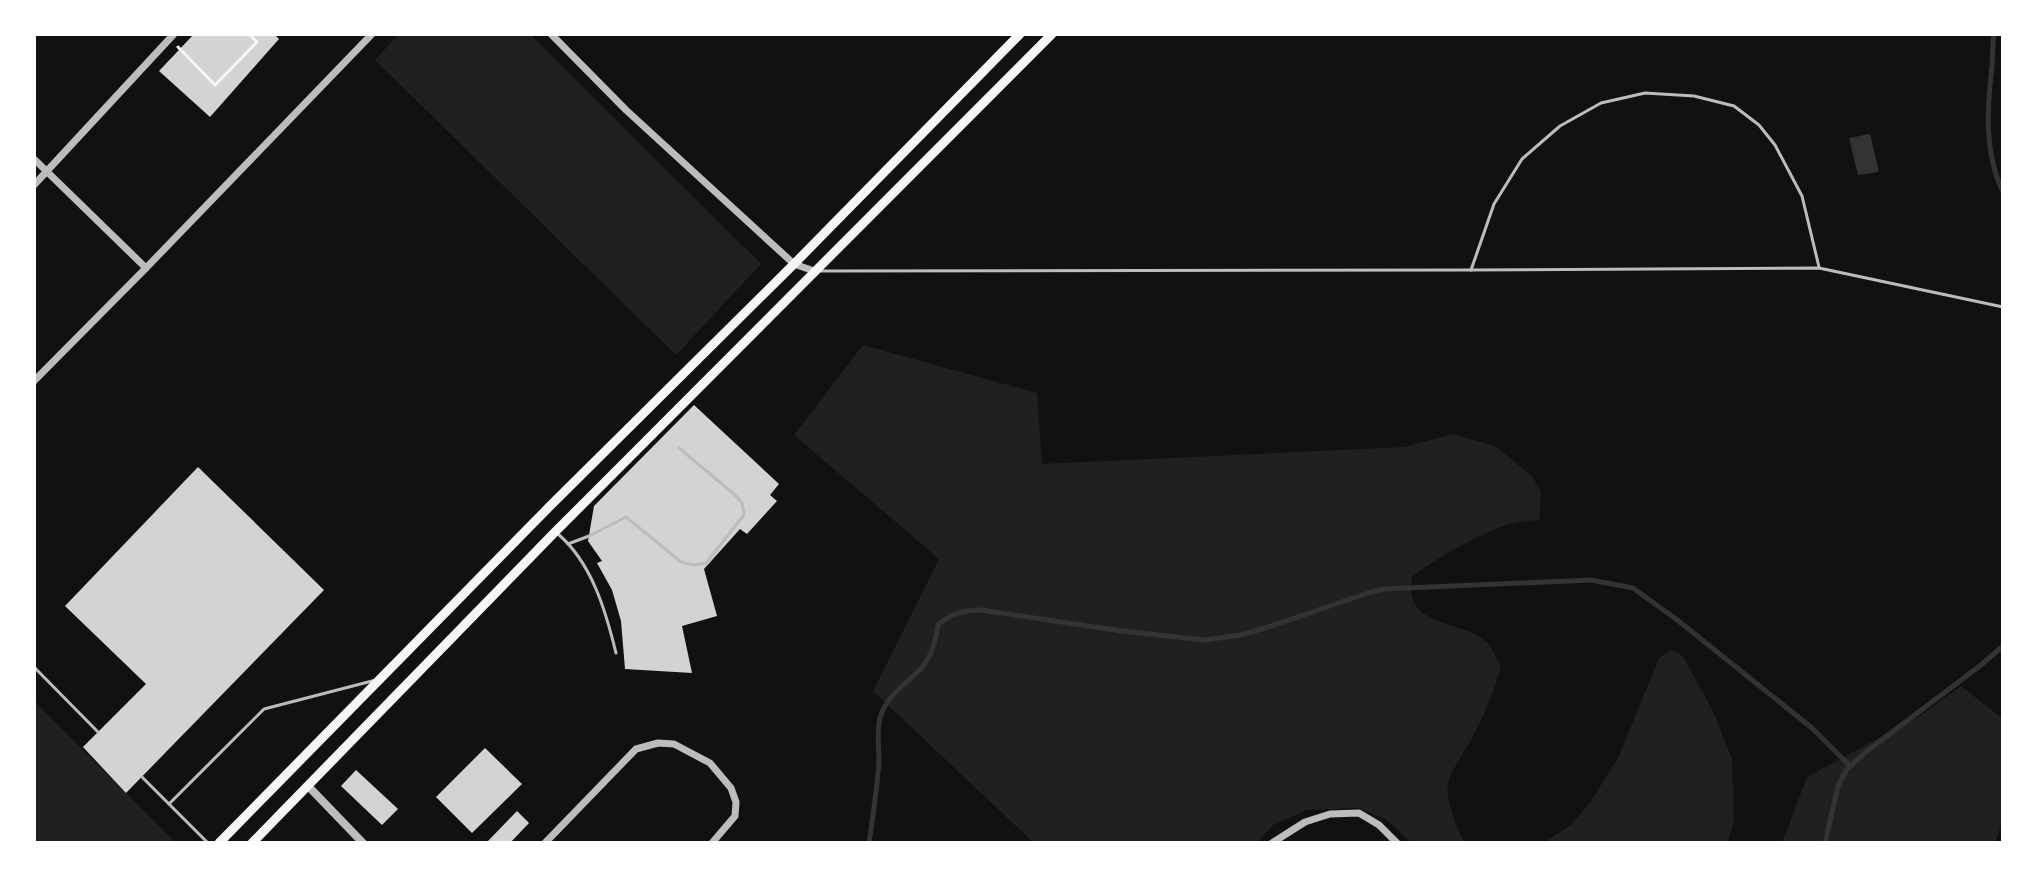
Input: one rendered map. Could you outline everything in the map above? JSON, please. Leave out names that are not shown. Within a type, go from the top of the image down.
[{"type":"main road","points":[[219,843],[1020,34]]},
{"type":"main road","points":[[252,843],[555,532],[1052,34]]},
{"type":"street","points":[[34,381],[372,34]]},
{"type":"street","points":[[551,34],[626,110],[794,264],[814,271]]},
{"type":"street","points":[[34,185],[172,36]]},
{"type":"street","points":[[34,159],[146,268]]},
{"type":"street","points":[[545,843],[636,749],[658,743],[674,744],[710,763],[731,788],[736,802],[735,816],[712,843]]},
{"type":"street","points":[[308,786],[363,843]]},
{"type":"street","points":[[1272,843],[1305,822],[1330,814],[1359,813],[1379,825],[1397,843]]},
{"type":"lane","points":[[1471,270],[1494,204],[1522,159],[1560,126],[1601,103],[1645,93],[1694,96],[1734,106],[1759,125],[1775,145],[1802,196],[1819,268]]},
{"type":"lane","points":[[814,271],[1819,268],[2003,307]]},
{"type":"lane","points":[[568,544],[626,517],[681,562],[693,565],[706,563],[744,515],[742,503],[679,448]]},
{"type":"lane","points":[[555,532],[568,544],[596,588],[616,653]]},
{"type":"lane","points":[[34,667],[98,732]]},
{"type":"lane","points":[[169,804],[264,709],[380,679]]},
{"type":"lane","points":[[142,777],[208,843]]},
{"type":"path","points":[[172,36],[215,85],[257,42],[249,34]]},
{"type":"shaded area","points":[[399,34],[530,34],[761,264],[676,355],[375,60]]},
{"type":"shaded area","points":[[1870,134],[1879,172],[1858,175],[1849,138]]},
{"type":"shaded area","points":[[863,345],[1037,393],[1042,464],[1404,447],[1453,434],[1495,446],[1532,476],[1541,492],[1539,520],[1514,523],[1490,531],[1446,554],[1412,577],[1411,593],[1424,614],[1484,640],[1501,667],[1485,712],[1448,783],[1452,814],[1466,843],[1412,843],[1387,820],[1359,808],[1307,810],[1273,825],[1257,843],[1034,843],[873,691],[939,559],[794,435]]},
{"type":"shaded area","points":[[1671,650],[1684,658],[1713,711],[1732,759],[1734,822],[1727,843],[1543,843],[1571,825],[1591,801],[1618,758],[1659,658]]},
{"type":"shaded area","points":[[1961,686],[2003,719],[2003,819],[1995,843],[1782,843],[1807,777],[1918,717]]},
{"type":"shaded area","points":[[34,701],[176,843],[34,843]]},
{"type":"building","points":[[194,34],[274,34],[279,39],[210,117],[159,71]]},
{"type":"building","points":[[694,405],[779,484],[770,495],[777,501],[747,534],[740,529],[704,569],[717,616],[682,626],[692,673],[625,669],[621,621],[612,590],[597,563],[602,561],[588,541],[594,506]]},
{"type":"building","points":[[198,467],[324,590],[126,793],[83,747],[146,684],[65,606]]},
{"type":"building","points":[[485,748],[522,784],[472,833],[436,797]]},
{"type":"building","points":[[356,770],[398,809],[382,825],[341,786]]},
{"type":"building","points":[[517,811],[529,823],[510,843],[486,843]]},
{"type":"waterway","points":[[1994,34],[1988,130],[1993,162],[2003,192]]},
{"type":"waterway","points":[[869,843],[882,712],[890,698],[926,662],[938,625],[953,615],[975,610],[1204,640],[1265,628],[1384,589],[1591,580],[1633,588],[1812,728],[1850,766]]},
{"type":"waterway","points":[[1825,843],[1838,786],[1847,769],[2003,646]]}]
